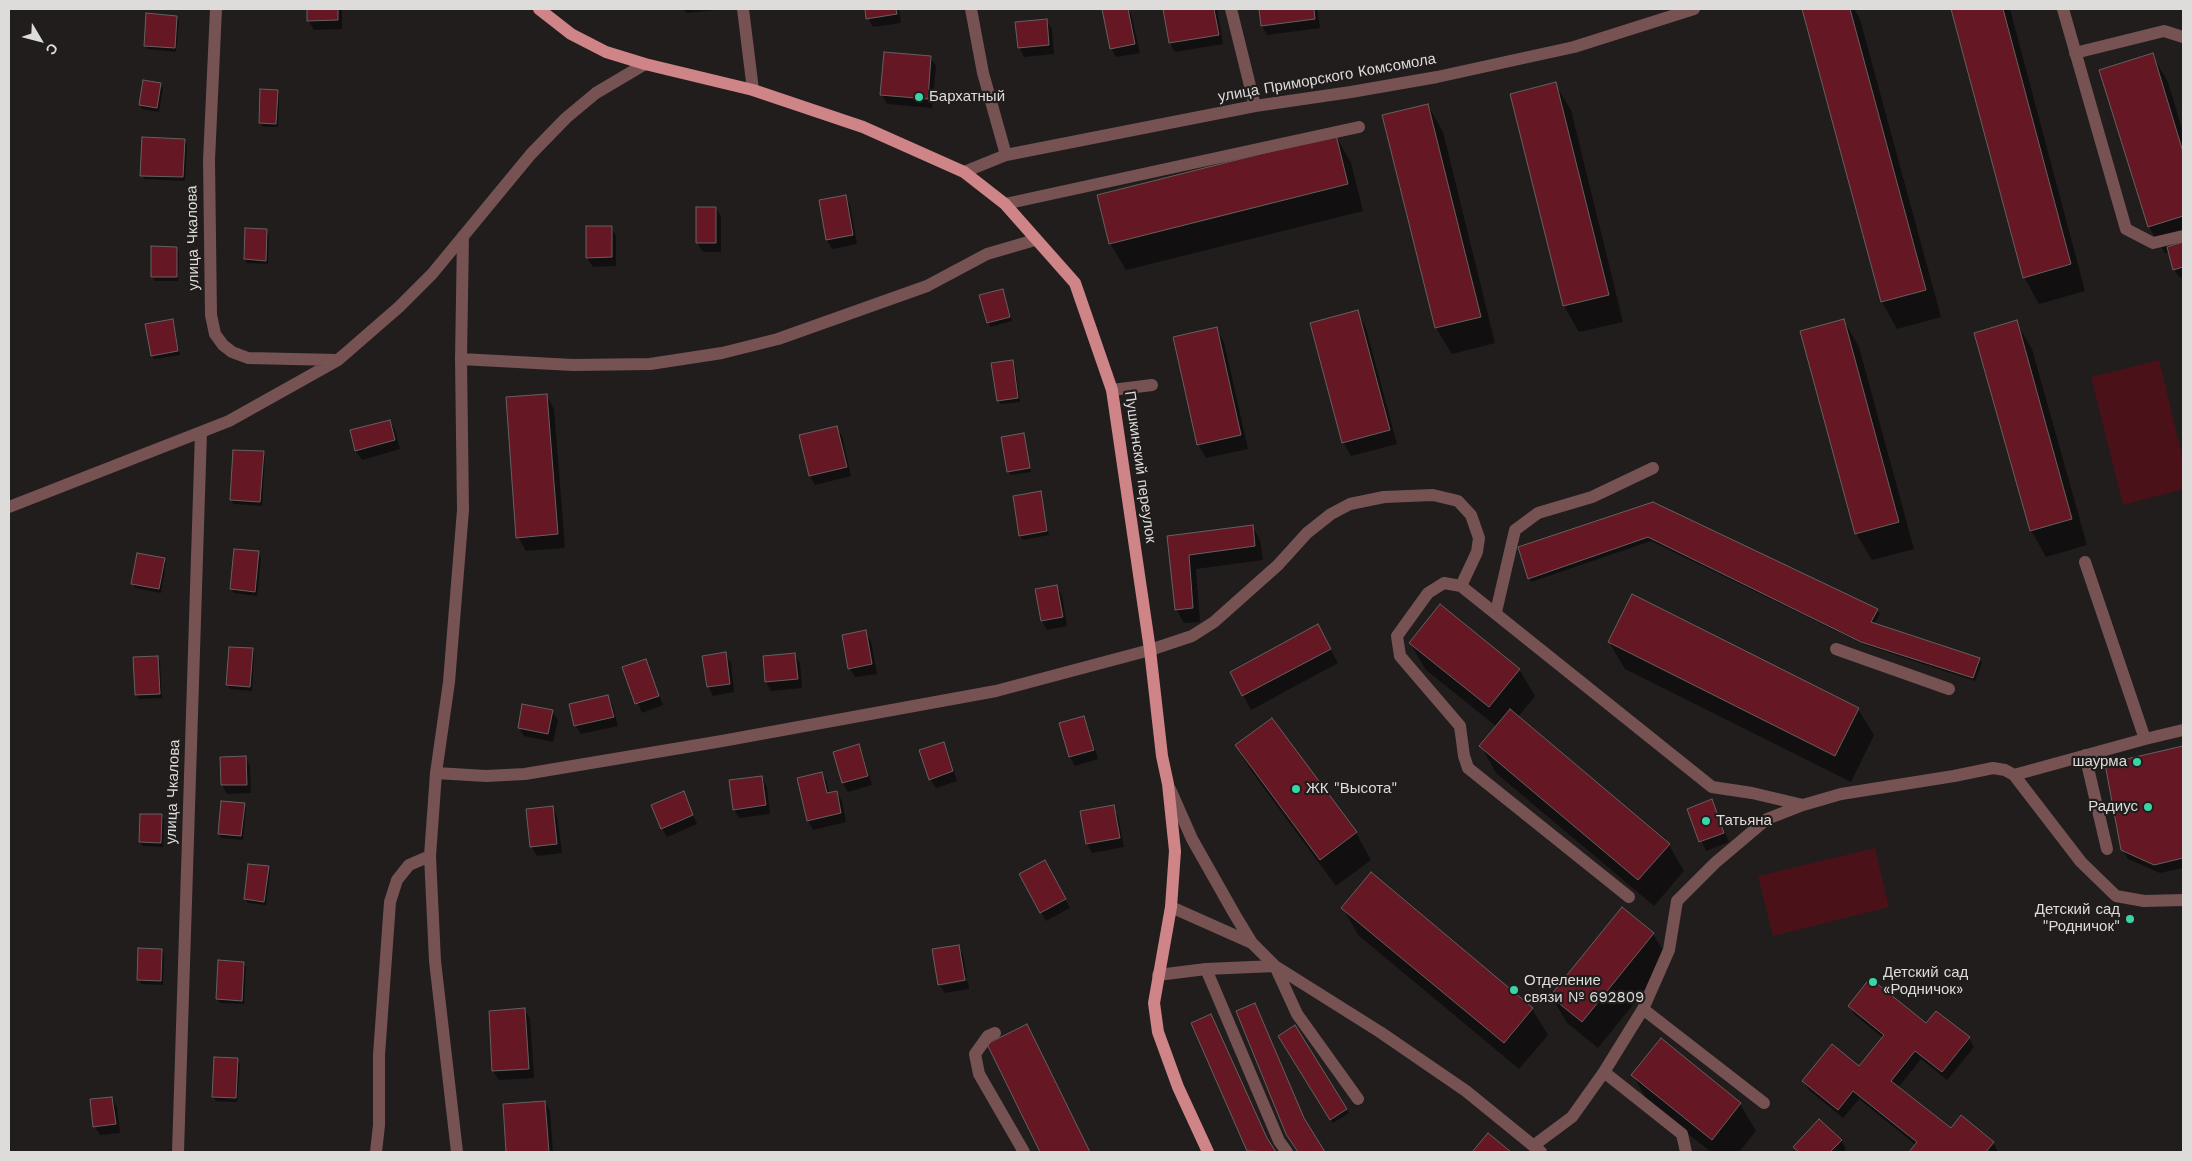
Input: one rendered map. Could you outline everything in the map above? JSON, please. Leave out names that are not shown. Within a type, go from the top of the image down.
[{"type":"main road","name":"Пушкинский переулок","points":[[538,9],[571,34],[597,48],[644,64],[753,90],[863,127],[964,172],[1005,204],[1075,283],[1112,390],[1150,650],[1162,756],[1168,784],[1175,851],[1171,907],[1154,1003],[1158,1032],[1178,1087],[1208,1152]]},
{"type":"street","name":"улица Чкалова","points":[[216,9],[208,160],[211,315],[215,334],[223,345],[232,352],[248,358],[338,360]]},
{"type":"street","points":[[744,9],[753,90]]},
{"type":"street","points":[[971,9],[983,73],[1006,155]]},
{"type":"street","points":[[1231,9],[1255,106]]},
{"type":"street","name":"улица Приморского Комсомола","points":[[964,172],[1006,155],[1255,106],[1437,77],[1574,47],[1694,9]]},
{"type":"street","points":[[2063,9],[2126,229],[2154,243],[2183,236]]},
{"type":"street","points":[[2075,52],[2164,31],[2183,37]]},
{"type":"street","points":[[9,507],[229,421],[338,360],[399,307],[432,274],[531,154],[566,118],[596,93],[644,64]]},
{"type":"street","points":[[1005,204],[1359,127]]},
{"type":"street","points":[[457,1152],[435,961],[430,856],[436,774],[449,682],[463,510],[461,359],[464,236]]},
{"type":"street","points":[[461,359],[574,365],[650,364],[722,353],[778,339],[918,289],[987,254],[1035,240]]},
{"type":"street","points":[[1112,390],[1152,385]]},
{"type":"street","name":"улица Чкалова","points":[[178,1152],[201,432]]},
{"type":"street","points":[[1496,612],[1515,530],[1538,513],[1592,497],[1652,468]]},
{"type":"street","points":[[436,774],[486,776],[525,774],[722,742],[996,690],[1150,650],[1192,636],[1214,622],[1278,565],[1307,534],[1331,514],[1350,504],[1376,498],[1433,495],[1458,501],[1471,515],[1479,538],[1477,552],[1461,586]]},
{"type":"street","points":[[2085,562],[2145,739]]},
{"type":"street","points":[[1629,897],[1468,768],[1464,756],[1460,726],[1400,656],[1397,636],[1428,593],[1444,583],[1461,586],[1496,612],[1541,652],[1712,787],[1803,804]]},
{"type":"street","points":[[1836,648],[1949,689]]},
{"type":"street","points":[[2014,775],[2183,730]]},
{"type":"street","points":[[2084,756],[2106,849]]},
{"type":"street","points":[[1168,784],[1192,839],[1252,943],[1275,966],[1396,1043],[1466,1091],[1537,1149],[1572,1117],[1604,1072],[1643,1008],[1669,950],[1677,901],[1715,863],[1767,819],[1803,804],[1841,794],[1993,768],[2005,770],[2014,775],[2081,862],[2116,896],[2144,901],[2183,900]]},
{"type":"street","points":[[376,1152],[379,1125],[379,1056],[390,902],[397,880],[409,865],[430,856]]},
{"type":"street","points":[[1171,907],[1252,943]]},
{"type":"street","points":[[1158,975],[1206,968],[1275,966]]},
{"type":"street","points":[[1275,966],[1297,1014],[1358,1099]]},
{"type":"street","points":[[1206,968],[1279,1141],[1287,1152]]},
{"type":"street","points":[[1643,1008],[1764,1103]]},
{"type":"street","points":[[995,1033],[988,1036],[975,1054],[979,1074],[1024,1152]]},
{"type":"street","points":[[1604,1072],[1682,1134],[1686,1152]]},
{"type":"shaded area","points":[[2159,360],[2183,460],[2183,489],[2123,505],[2091,377]]},
{"type":"shaded area","points":[[1875,848],[1889,907],[1773,936],[1758,876]]},
{"type":"building","points":[[307,9],[338,9],[338,20],[307,21]]},
{"type":"building","points":[[865,9],[896,9],[897,14],[866,19]]},
{"type":"building","points":[[1102,9],[1128,9],[1135,44],[1110,49]]},
{"type":"building","points":[[1163,9],[1214,9],[1219,35],[1169,43]]},
{"type":"building","points":[[1259,9],[1314,9],[1315,19],[1261,26]]},
{"type":"building","points":[[1802,9],[1850,9],[1926,290],[1881,302]]},
{"type":"building","points":[[1951,9],[2003,9],[2071,264],[2023,278]]},
{"type":"building","points":[[146,13],[177,16],[175,48],[144,46]]},
{"type":"building","points":[[1047,19],[1049,45],[1018,48],[1015,22]]},
{"type":"building","points":[[884,52],[931,56],[928,99],[880,95]]},
{"type":"building","points":[[2153,53],[2183,152],[2183,216],[2148,227],[2099,70]]},
{"type":"building","points":[[143,80],[161,83],[157,108],[139,105]]},
{"type":"building","points":[[1556,82],[1609,295],[1563,306],[1510,94]]},
{"type":"building","points":[[260,89],[278,90],[276,124],[259,123]]},
{"type":"building","points":[[1428,104],[1481,317],[1435,328],[1382,115]]},
{"type":"building","points":[[1336,135],[1348,184],[1109,244],[1097,195]]},
{"type":"building","points":[[142,137],[185,139],[183,177],[140,176]]},
{"type":"building","points":[[846,195],[853,235],[826,240],[819,200]]},
{"type":"building","points":[[696,207],[716,207],[716,243],[696,243]]},
{"type":"building","points":[[586,226],[612,226],[612,257],[586,258]]},
{"type":"building","points":[[245,228],[267,229],[266,261],[244,259]]},
{"type":"building","points":[[2183,242],[2183,267],[2173,270],[2167,247]]},
{"type":"building","points":[[151,246],[177,247],[177,277],[151,277]]},
{"type":"building","points":[[1003,289],[1010,317],[987,323],[979,295]]},
{"type":"building","points":[[1358,310],[1390,430],[1342,443],[1310,323]]},
{"type":"building","points":[[173,319],[178,351],[151,356],[145,324]]},
{"type":"building","points":[[1844,319],[1899,522],[1855,534],[1800,331]]},
{"type":"building","points":[[2017,320],[2072,519],[2030,531],[1974,333]]},
{"type":"building","points":[[1217,327],[1241,435],[1197,445],[1173,337]]},
{"type":"building","points":[[1013,360],[1018,398],[997,401],[991,363]]},
{"type":"building","points":[[547,394],[558,534],[516,538],[506,397]]},
{"type":"building","points":[[390,420],[395,440],[355,451],[350,430]]},
{"type":"building","points":[[837,426],[847,467],[809,476],[799,435]]},
{"type":"building","points":[[1024,433],[1030,468],[1007,472],[1001,437]]},
{"type":"building","points":[[233,450],[264,451],[260,502],[230,500]]},
{"type":"building","points":[[1041,491],[1047,531],[1019,536],[1013,496]]},
{"type":"building","points":[[1653,502],[1878,609],[1871,622],[1980,658],[1973,678],[1861,642],[1648,537],[1528,579],[1518,547]]},
{"type":"building","points":[[1253,525],[1255,546],[1189,555],[1193,608],[1175,610],[1167,536]]},
{"type":"building","points":[[234,549],[259,551],[255,592],[230,589]]},
{"type":"building","points":[[137,553],[165,558],[159,589],[131,584]]},
{"type":"building","points":[[1057,585],[1063,617],[1041,621],[1035,589]]},
{"type":"building","points":[[1632,594],[1859,708],[1835,756],[1608,642]]},
{"type":"building","points":[[1440,604],[1520,669],[1489,707],[1409,643]]},
{"type":"building","points":[[1318,624],[1331,649],[1242,696],[1230,672]]},
{"type":"building","points":[[866,630],[872,664],[848,669],[842,635]]},
{"type":"building","points":[[229,647],[253,648],[250,687],[226,685]]},
{"type":"building","points":[[726,652],[730,684],[707,687],[702,656]]},
{"type":"building","points":[[795,653],[798,679],[765,682],[763,656]]},
{"type":"building","points":[[158,656],[160,694],[135,695],[133,657]]},
{"type":"building","points":[[646,659],[659,696],[635,704],[622,667]]},
{"type":"building","points":[[608,695],[614,717],[574,726],[569,704]]},
{"type":"building","points":[[522,704],[553,710],[548,734],[518,728]]},
{"type":"building","points":[[1510,709],[1670,844],[1638,880],[1479,746]]},
{"type":"building","points":[[1084,716],[1094,750],[1069,757],[1059,723]]},
{"type":"building","name":"ЖК \"Высота\"","points":[[1272,718],[1357,832],[1320,860],[1235,745]]},
{"type":"building","points":[[944,742],[953,771],[929,780],[919,750]]},
{"type":"building","points":[[859,744],[868,776],[842,783],[833,752]]},
{"type":"building","name":"Радиус","points":[[2183,746],[2183,858],[2154,865],[2121,850],[2105,764]]},
{"type":"building","points":[[246,756],[247,785],[221,785],[220,757]]},
{"type":"building","points":[[822,772],[827,793],[837,791],[841,813],[807,821],[797,778]]},
{"type":"building","points":[[762,776],[766,805],[733,810],[729,780]]},
{"type":"building","points":[[684,791],[693,815],[661,829],[651,805]]},
{"type":"building","name":"Татьяна","points":[[1712,799],[1724,833],[1699,842],[1687,809]]},
{"type":"building","points":[[221,801],[245,803],[241,836],[218,834]]},
{"type":"building","points":[[1114,805],[1120,838],[1086,844],[1080,811]]},
{"type":"building","points":[[553,806],[557,844],[530,847],[526,809]]},
{"type":"building","points":[[140,814],[162,814],[161,843],[139,842]]},
{"type":"building","points":[[1045,860],[1066,899],[1040,913],[1019,874]]},
{"type":"building","points":[[248,864],[269,866],[264,902],[244,899]]},
{"type":"building","points":[[1371,872],[1533,1008],[1504,1043],[1341,908]]},
{"type":"building","points":[[1622,907],[1654,933],[1582,1022],[1550,996]]},
{"type":"building","points":[[959,945],[965,980],[938,985],[932,949]]},
{"type":"building","points":[[138,948],[162,949],[161,981],[137,980]]},
{"type":"building","points":[[218,960],[244,962],[242,1001],[216,999]]},
{"type":"building","points":[[1870,978],[1926,1023],[1936,1011],[1970,1037],[1942,1072],[1915,1051],[1891,1081],[1951,1128],[1961,1115],[1994,1142],[1986,1152],[1909,1152],[1917,1142],[1853,1091],[1838,1110],[1802,1081],[1832,1044],[1859,1066],[1884,1035],[1848,1006]]},
{"type":"building","points":[[1255,1003],[1304,1118],[1325,1152],[1298,1152],[1286,1134],[1236,1011]]},
{"type":"building","points":[[525,1008],[529,1069],[492,1071],[489,1011]]},
{"type":"building","points":[[1211,1014],[1267,1138],[1276,1152],[1247,1151],[1191,1023]]},
{"type":"building","points":[[1027,1024],[1090,1152],[1040,1152],[987,1044]]},
{"type":"building","points":[[1295,1025],[1347,1109],[1330,1120],[1278,1036]]},
{"type":"building","points":[[1661,1038],[1741,1103],[1712,1140],[1631,1075]]},
{"type":"building","points":[[214,1057],[238,1058],[236,1098],[212,1097]]},
{"type":"building","points":[[112,1097],[116,1124],[93,1127],[90,1099]]},
{"type":"building","points":[[545,1101],[549,1152],[506,1152],[503,1104]]},
{"type":"building","points":[[1819,1119],[1842,1140],[1830,1152],[1799,1152],[1793,1147]]},
{"type":"building","points":[[1488,1133],[1511,1152],[1472,1152]]},
{"type":"place","name":"Бархатный","points":[[919,97]]},
{"type":"place","name":"шаурма","points":[[2137,762]]},
{"type":"place","name":"ЖК \"Высота\"","points":[[1296,789]]},
{"type":"place","name":"Радиус","points":[[2148,807]]},
{"type":"place","name":"Татьяна","points":[[1706,821]]},
{"type":"place","name":"Детский сад \"Родничок\"","points":[[2130,919]]},
{"type":"place","name":"Детский сад «Родничок»","points":[[1873,982]]},
{"type":"place","name":"Отделение связи № 692809","points":[[1514,990]]}]
